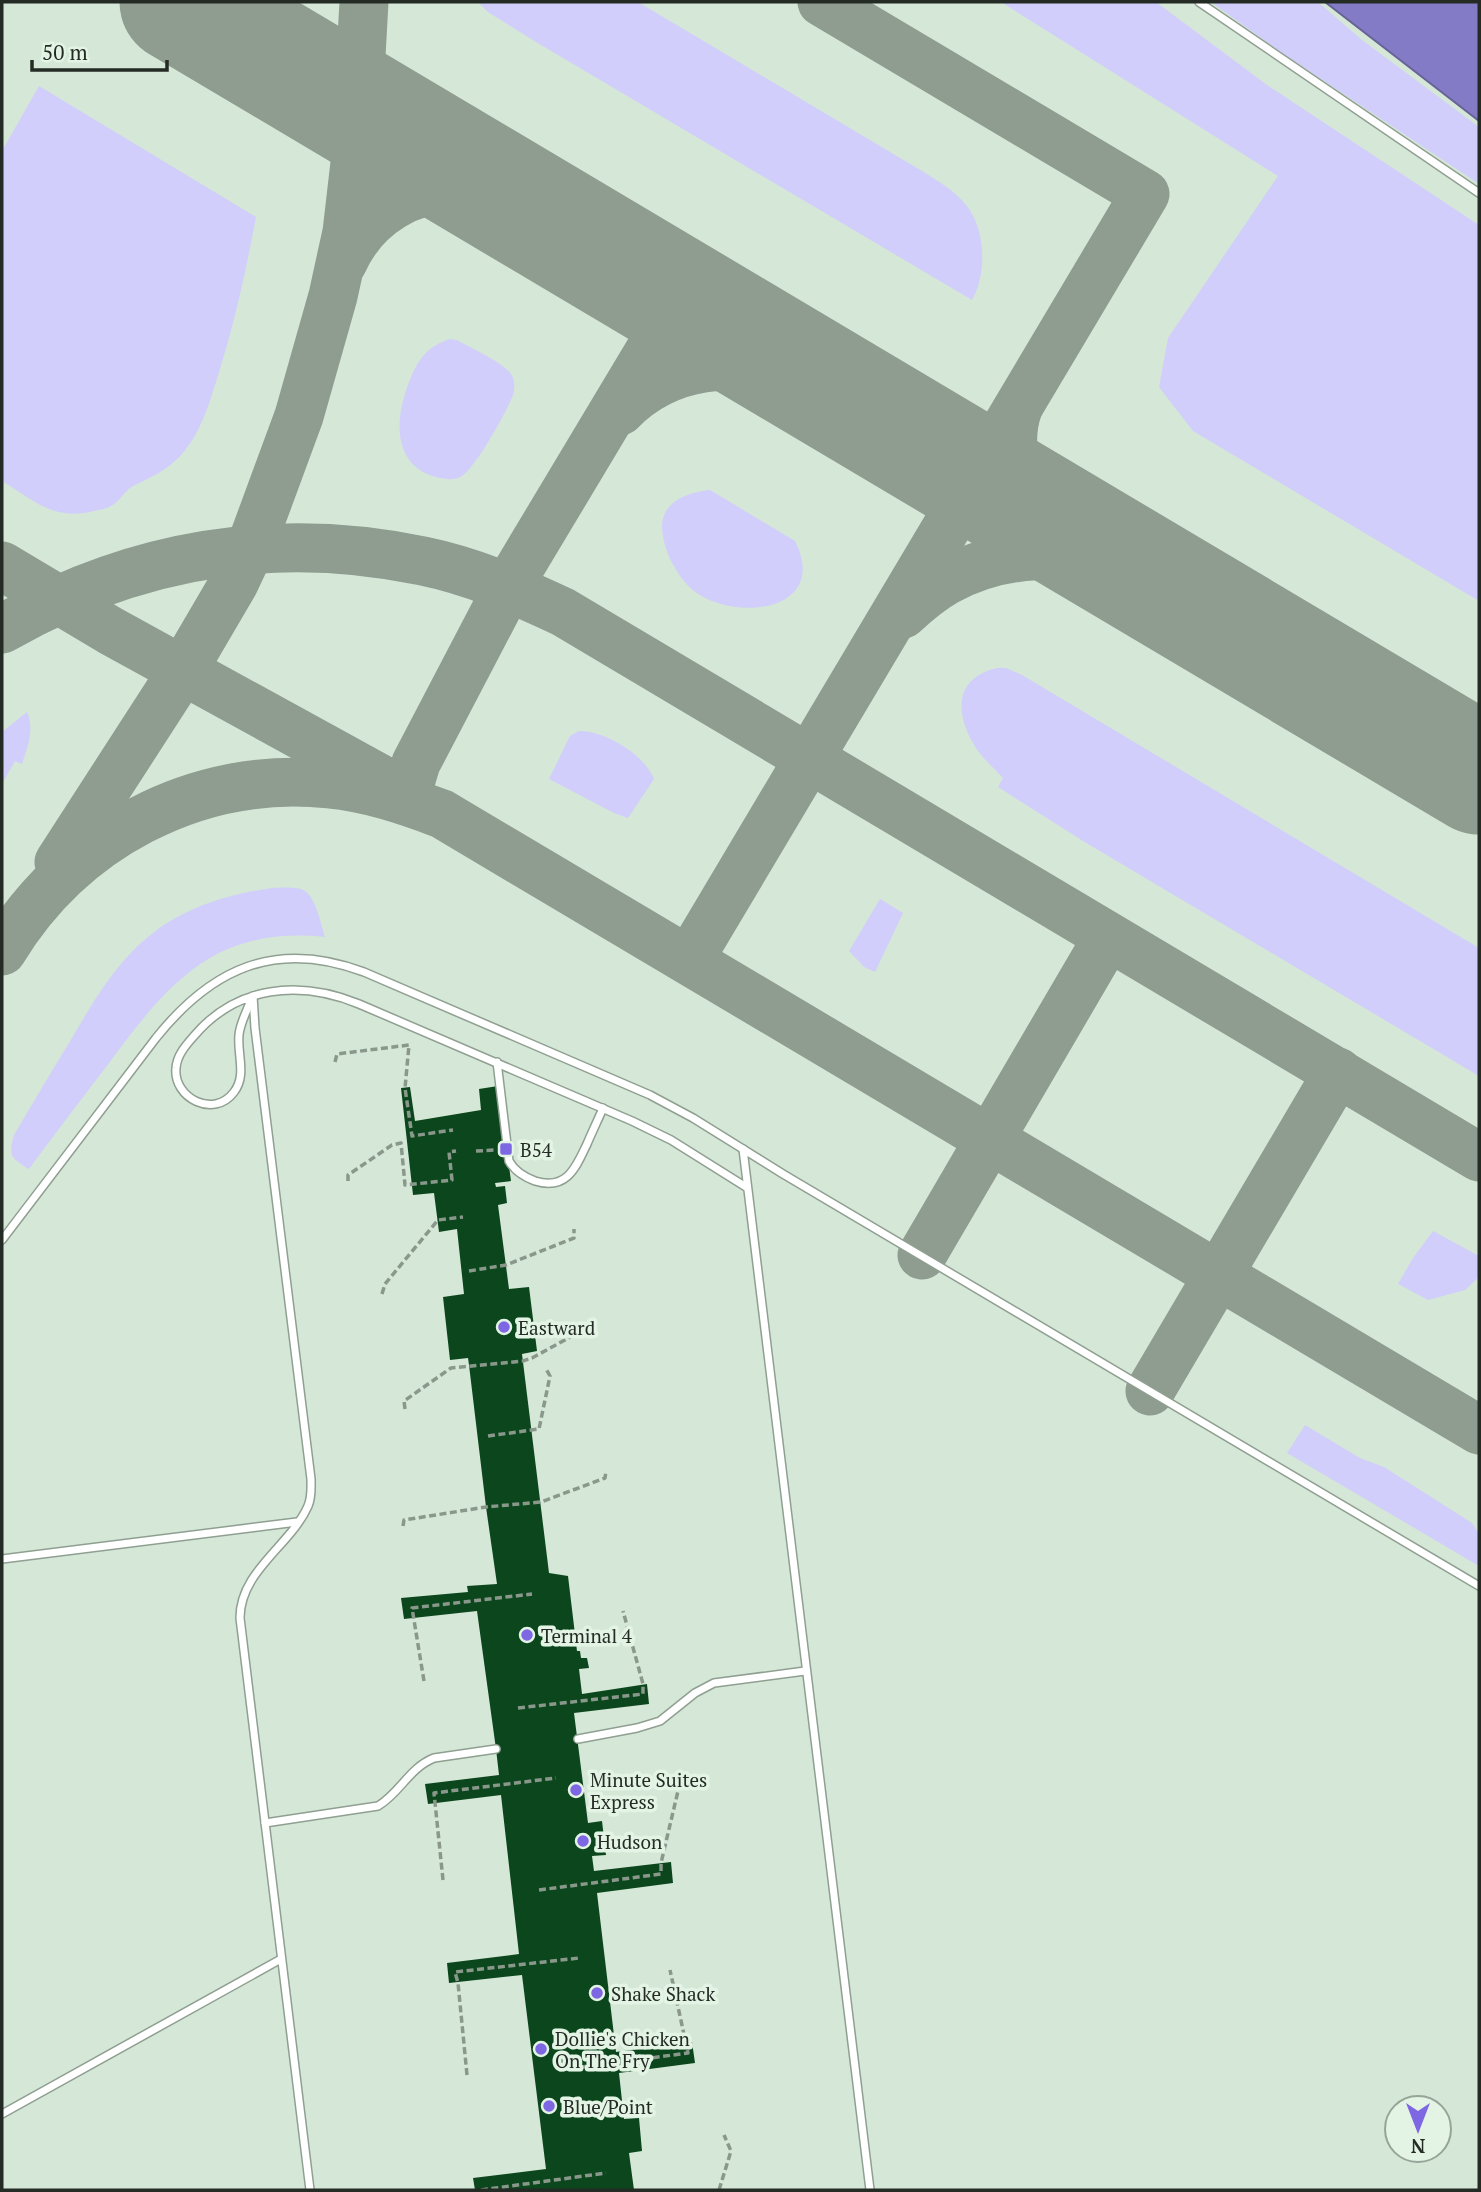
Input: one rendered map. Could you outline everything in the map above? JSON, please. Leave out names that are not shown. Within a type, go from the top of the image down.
[{"type":"lane","points":[[1199,2],[1479,193]]},
{"type":"lane","points":[[2,1240],[156,1038],[182,1008],[205,988],[243,968],[292,958],[324,960],[364,972],[650,1095],[1479,1586]]},
{"type":"lane","points":[[253,996],[239,1034],[242,1071],[233,1095],[217,1104],[200,1104],[192,1100],[179,1087],[176,1079],[179,1055],[212,1017],[253,996],[301,989],[332,993],[654,1131],[746,1186]]},
{"type":"lane","points":[[253,996],[311,1497],[298,1522],[252,1579],[240,1608],[310,2190]]},
{"type":"lane","points":[[497,1062],[509,1161],[513,1168],[527,1178],[552,1183],[568,1177],[576,1167],[603,1108]]},
{"type":"lane","points":[[743,1149],[870,2190]]},
{"type":"lane","points":[[2,1559],[298,1522]]},
{"type":"lane","points":[[578,1739],[638,1728],[660,1721],[695,1693],[713,1683],[805,1671]]},
{"type":"lane","points":[[265,1823],[378,1806],[393,1795],[411,1773],[425,1762],[435,1758],[496,1749]]},
{"type":"lane","points":[[2,2114],[281,1959]]},
{"type":"path","points":[[335,1062],[337,1054],[409,1045],[405,1088],[412,1136],[453,1130]]},
{"type":"path","points":[[348,1181],[348,1175],[392,1145],[401,1143],[405,1185],[453,1180],[449,1152],[456,1151]]},
{"type":"path","points":[[476,1152],[496,1150]]},
{"type":"path","points":[[382,1294],[385,1284],[438,1220],[463,1217]]},
{"type":"path","points":[[469,1271],[506,1265],[574,1238],[574,1229]]},
{"type":"path","points":[[405,1409],[404,1401],[451,1368],[523,1361],[572,1336],[573,1330]]},
{"type":"path","points":[[488,1436],[539,1429],[550,1376],[546,1369]]},
{"type":"path","points":[[403,1526],[404,1520],[486,1507],[541,1502],[606,1478],[606,1471]]},
{"type":"path","points":[[424,1681],[412,1608],[532,1594]]},
{"type":"path","points":[[518,1708],[643,1694],[643,1684],[623,1611]]},
{"type":"path","points":[[443,1880],[434,1793],[556,1778]]},
{"type":"path","points":[[539,1890],[662,1874],[661,1863],[678,1791]]},
{"type":"path","points":[[467,2075],[455,1972],[579,1958]]},
{"type":"path","points":[[559,2070],[688,2053],[670,1970]]},
{"type":"path","points":[[719,2190],[731,2151],[724,2135]]},
{"type":"path","points":[[481,2190],[606,2173]]},
{"type":"shaded area","points":[[478,2],[638,2],[922,171],[946,186],[973,215],[981,239],[982,265],[972,300],[536,42],[488,12]]},
{"type":"shaded area","points":[[1001,2],[1156,2],[1267,85],[1479,225],[1479,601],[1193,431],[1159,387],[1168,338],[1278,176]]},
{"type":"shaded area","points":[[1211,2],[1318,2],[1362,40],[1479,127],[1479,184],[1282,53]]},
{"type":"shaded area","points":[[1325,2],[1479,2],[1479,121]]},
{"type":"shaded area","points":[[39,86],[256,217],[230,334],[209,405],[195,436],[171,464],[133,486],[112,505],[80,513],[67,513],[45,507],[2,481],[2,151]]},
{"type":"shaded area","points":[[450,339],[457,340],[501,365],[511,374],[514,387],[504,413],[475,462],[456,479],[436,477],[413,464],[406,455],[400,432],[402,407],[415,368],[432,347]]},
{"type":"shaded area","points":[[710,490],[795,541],[802,565],[800,583],[789,596],[773,604],[754,608],[732,607],[712,601],[694,591],[681,577],[665,544],[663,517],[678,499]]},
{"type":"shaded area","points":[[1006,668],[1022,675],[1479,948],[1479,1076],[1083,841],[998,787],[1003,778],[974,745],[962,709],[966,688],[983,673]]},
{"type":"shaded area","points":[[27,712],[30,732],[22,764],[15,761],[2,784],[2,732]]},
{"type":"shaded area","points":[[579,731],[611,739],[633,753],[649,770],[654,779],[628,818],[549,779],[570,736]]},
{"type":"shaded area","points":[[272,888],[298,888],[309,894],[325,937],[287,936],[253,941],[224,951],[198,965],[175,985],[131,1034],[29,1169],[15,1159],[11,1152],[14,1135],[96,998],[116,970],[140,944],[166,924],[195,908],[225,898]]},
{"type":"shaded area","points":[[880,899],[903,913],[875,972],[864,967],[849,951]]},
{"type":"shaded area","points":[[1433,1231],[1479,1256],[1479,1277],[1465,1290],[1428,1300],[1398,1284]]},
{"type":"shaded area","points":[[1305,1425],[1360,1458],[1384,1467],[1472,1523],[1479,1534],[1479,1566],[1287,1453]]},
{"type":"building","name":"Terminal 4","points":[[498,1086],[511,1181],[495,1183],[496,1187],[505,1186],[507,1203],[498,1205],[509,1289],[529,1287],[537,1351],[522,1354],[549,1573],[568,1576],[577,1651],[580,1651],[581,1658],[587,1658],[589,1668],[579,1669],[582,1694],[647,1684],[649,1704],[574,1713],[588,1823],[602,1821],[606,1855],[592,1856],[594,1871],[671,1862],[673,1883],[597,1893],[616,2052],[692,2042],[695,2063],[619,2073],[624,2119],[639,2118],[642,2151],[629,2153],[634,2190],[475,2190],[473,2178],[546,2169],[522,1975],[449,1983],[447,1963],[519,1954],[501,1795],[428,1804],[425,1784],[499,1775],[496,1749],[477,1611],[404,1619],[401,1598],[468,1592],[467,1586],[497,1584],[468,1358],[450,1360],[443,1297],[464,1294],[457,1229],[439,1232],[434,1193],[413,1195],[401,1088],[410,1087],[415,1121],[481,1110],[479,1089]]},
{"type":"taxiway","points":[[59,862],[183,670],[234,583],[250,549],[299,416],[333,296],[347,232],[355,163],[364,2]]},
{"type":"taxiway","points":[[689,960],[1145,194],[822,2]]},
{"type":"taxiway","points":[[343,262],[352,245],[377,217],[409,197],[427,191],[446,188],[476,191],[547,221]]},
{"type":"taxiway","points":[[405,800],[416,763],[508,587],[680,300]]},
{"type":"taxiway","points":[[620,411],[640,394],[681,373],[726,366],[799,371]]},
{"type":"taxiway","points":[[1018,408],[1013,446],[1014,459],[1023,484],[1043,509],[1086,541]]},
{"type":"taxiway","points":[[2,629],[52,603],[102,582],[154,566],[206,555],[259,549],[313,548],[368,552],[423,561],[477,576],[563,612],[1479,1157]]},
{"type":"taxiway","points":[[903,614],[934,588],[967,571],[989,563],[1036,556],[1059,556],[1106,564],[1147,580],[1201,608]]},
{"type":"taxiway","points":[[2,566],[111,631],[386,782]]},
{"type":"taxiway","points":[[2,951],[30,911],[63,875],[100,845],[141,820],[185,801],[231,788],[279,783],[329,784],[401,799],[442,814],[1479,1430]]},
{"type":"taxiway","points":[[922,1255],[1108,937]]},
{"type":"taxiway","points":[[1150,1391],[1338,1072]]},
{"type":"runway","points":[[180,2],[1479,774]]},
{"type":"place","name":"B54","points":[[506,1149]]},
{"type":"place","name":"Eastward","points":[[504,1327]]},
{"type":"place","name":"Terminal 4","points":[[527,1635]]},
{"type":"place","name":"Minute Suites Express","points":[[576,1790]]},
{"type":"place","name":"Hudson","points":[[583,1841]]},
{"type":"place","name":"Shake Shack","points":[[597,1993]]},
{"type":"place","name":"Dollie's Chicken On The Fry","points":[[541,2049]]},
{"type":"place","name":"Blue/Point","points":[[549,2106]]}]
